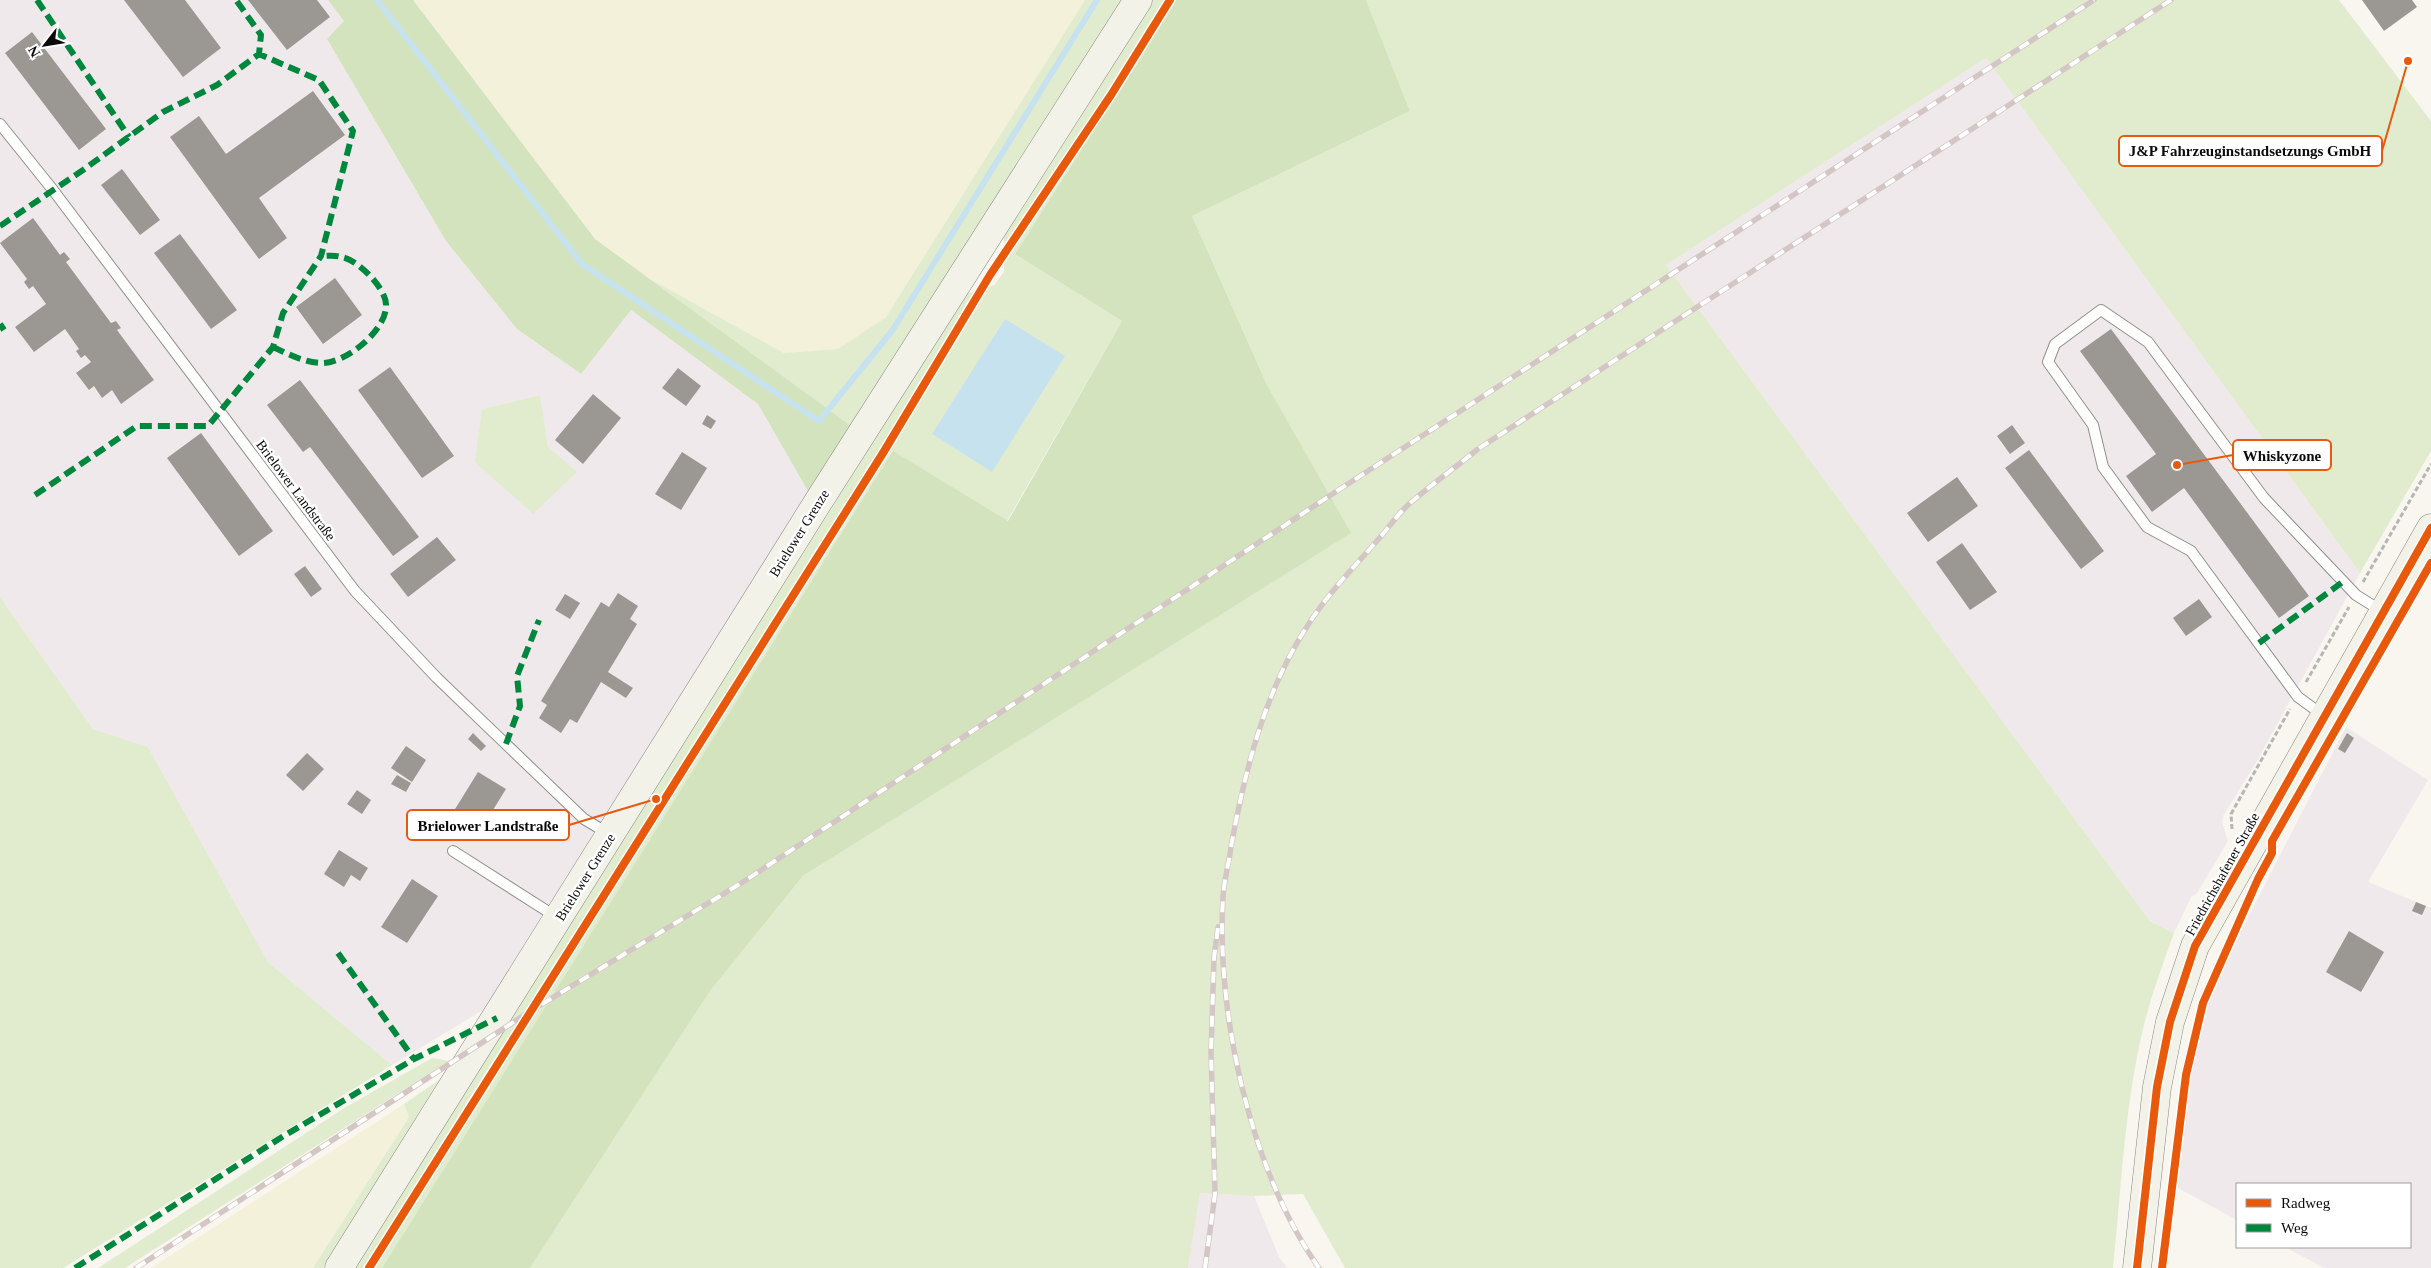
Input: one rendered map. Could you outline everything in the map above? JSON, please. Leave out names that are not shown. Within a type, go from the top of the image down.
[{"type":"main road","name":"Brielower Grenze","points":[[339,1268],[818,502],[863,435],[1138,0]]},
{"type":"main road","name":"Friedrichshafener Straße","points":[[2137,1268],[2157,1087],[2170,1022],[2195,946],[2431,528]]},
{"type":"lane","name":"Brielower Landstraße","points":[[0,124],[53,190],[355,591],[437,678],[584,819],[611,835]]},
{"type":"lane","points":[[2325,717],[2298,697],[2191,551],[2147,527],[2103,467],[2093,425],[2048,362],[2055,344],[2101,310],[2148,342],[2264,498],[2356,595],[2384,612]]},
{"type":"lane","points":[[453,851],[559,918]]},
{"type":"shaded area","points":[[0,0],[328,0],[344,21],[327,39],[446,241],[517,329],[581,374],[631,310],[758,404],[812,498],[501,999],[392,1065],[268,962],[148,747],[93,729],[0,597]],"holes":[[[539,395],[548,447],[482,409]]]},
{"type":"shaded area","points":[[413,0],[1085,0],[886,317],[838,349],[784,353],[650,279],[595,239]]},
{"type":"shaded area","points":[[1986,58],[2360,573],[2257,761],[2223,816],[2222,822],[2228,841],[2197,893],[2191,897],[2174,933],[2150,921],[1666,265]]},
{"type":"shaded area","points":[[2346,727],[2428,780],[2368,882],[2431,908],[2431,1268],[2324,1268],[2287,1248],[2411,1248],[2411,1183],[2236,1183],[2236,1219],[2178,1188],[2190,1077],[2206,1007],[2225,962]]},
{"type":"shaded area","points":[[404,1104],[409,1117],[313,1268],[151,1268]]},
{"type":"shaded area","points":[[1199,1193],[1254,1196],[1279,1257],[1287,1268],[1188,1268]]},
{"type":"green space","points":[[328,0],[413,0],[595,239],[854,428],[812,498],[758,404],[631,310],[581,374],[517,329],[446,241],[327,39],[344,21]]},
{"type":"green space","points":[[1085,0],[1124,0],[854,428],[650,279],[784,353],[838,349],[886,317]]},
{"type":"green space","points":[[1152,0],[1176,0],[1015,254],[1122,321],[1007,521],[893,452],[382,1268],[355,1268],[966,294],[994,285],[1004,272],[1004,233]]},
{"type":"green space","points":[[1176,0],[1366,0],[1410,111],[1192,216],[1267,385],[1351,533],[803,876],[710,991],[530,1268],[382,1268],[893,451],[1008,521],[1122,321],[1015,254]]},
{"type":"green space","points":[[1366,0],[2339,0],[2431,121],[2431,451],[2360,573],[1986,58],[1666,265],[2150,921],[2174,933],[2155,987],[2140,1042],[2130,1098],[2113,1268],[1345,1268],[1303,1194],[1254,1196],[1200,1193],[1188,1268],[530,1268],[710,991],[803,876],[1350,533],[1267,385],[1192,216],[1410,111]]},
{"type":"green space","points":[[540,395],[548,447],[577,472],[533,514],[475,462],[482,409]]},
{"type":"green space","points":[[0,597],[93,729],[148,747],[268,962],[392,1065],[63,1268],[0,1268]]},
{"type":"green space","points":[[432,1058],[449,1061],[125,1268],[98,1268],[346,1107]]},
{"type":"green space","points":[[439,1080],[323,1268],[313,1268],[409,1117],[404,1104]]},
{"type":"water","points":[[1005,319],[1065,356],[992,472],[932,434]]},
{"type":"building","points":[[124,0],[185,0],[221,48],[183,77]]},
{"type":"building","points":[[248,0],[317,0],[330,17],[287,50]]},
{"type":"building","points":[[2362,0],[2412,0],[2417,7],[2384,31]]},
{"type":"building","points":[[32,32],[106,129],[79,150],[5,53]]},
{"type":"building","points":[[313,91],[345,135],[259,198],[287,238],[259,259],[170,137],[199,116],[226,154]]},
{"type":"building","points":[[122,169],[160,220],[140,235],[101,185]]},
{"type":"building","points":[[33,218],[60,255],[64,252],[70,259],[66,262],[111,323],[116,321],[121,328],[117,330],[154,380],[121,404],[112,390],[102,398],[94,386],[89,390],[76,373],[91,362],[85,355],[81,358],[76,351],[79,349],[65,329],[34,352],[15,327],[46,304],[33,286],[29,289],[24,282],[27,279],[0,243]]},
{"type":"building","points":[[180,234],[237,310],[211,329],[154,253]]},
{"type":"building","points":[[335,278],[362,315],[323,344],[296,307]]},
{"type":"building","points":[[2111,329],[2309,596],[2279,618],[2184,488],[2152,512],[2126,476],[2156,454],[2080,351]]},
{"type":"building","points":[[390,367],[454,456],[422,478],[358,390]]},
{"type":"building","points":[[678,368],[701,386],[686,406],[662,388]]},
{"type":"building","points":[[300,380],[419,537],[393,556],[310,447],[303,452],[267,405]]},
{"type":"building","points":[[593,394],[621,418],[583,464],[555,440]]},
{"type":"building","points":[[707,415],[716,421],[711,429],[702,424]]},
{"type":"building","points":[[2012,425],[2025,443],[2010,454],[1997,436]]},
{"type":"building","points":[[201,433],[273,531],[239,556],[167,458]]},
{"type":"building","points":[[2029,450],[2104,551],[2081,569],[2005,468]]},
{"type":"building","points":[[682,452],[707,468],[681,510],[655,494]]},
{"type":"building","points":[[1957,477],[1978,506],[1928,542],[1907,513]]},
{"type":"building","points":[[437,537],[456,560],[408,597],[390,574]]},
{"type":"building","points":[[1962,543],[1997,592],[1970,610],[1936,562]]},
{"type":"building","points":[[305,566],[322,589],[311,597],[294,574]]},
{"type":"building","points":[[618,593],[638,606],[630,619],[637,624],[608,672],[633,688],[626,698],[601,682],[577,723],[570,719],[561,733],[539,718],[547,705],[541,701],[601,602],[609,607]]},
{"type":"building","points":[[565,594],[580,603],[570,619],[555,610]]},
{"type":"building","points":[[2199,599],[2212,617],[2186,636],[2173,618]]},
{"type":"building","points":[[473,733],[486,746],[481,751],[468,739]]},
{"type":"building","points":[[2347,733],[2354,738],[2345,753],[2338,749]]},
{"type":"building","points":[[406,746],[426,760],[412,782],[391,768]]},
{"type":"building","points":[[307,753],[324,769],[303,791],[286,775]]},
{"type":"building","points":[[478,772],[506,789],[475,839],[447,822]]},
{"type":"building","points":[[397,775],[411,783],[406,792],[391,784]]},
{"type":"building","points":[[357,790],[371,800],[362,814],[347,804]]},
{"type":"building","points":[[339,850],[368,868],[360,881],[351,875],[344,887],[324,874]]},
{"type":"building","points":[[412,879],[438,896],[407,943],[381,927]]},
{"type":"building","points":[[2416,902],[2426,906],[2422,915],[2412,911]]},
{"type":"building","points":[[2349,931],[2384,952],[2361,992],[2326,972]]},
{"type":"waterway","points":[[377,0],[582,264],[819,421],[892,331],[1097,0]]},
{"type":"railway","points":[[136,1268],[529,1012],[743,882],[1337,491],[2094,0]]},
{"type":"railway","points":[[1319,1268],[1295,1229],[1274,1186],[1257,1139],[1243,1090],[1232,1040],[1225,991],[1222,943],[1224,884],[1250,760],[1268,704],[1280,676],[1315,614],[1340,582],[1405,508],[1478,449],[2171,0]]},
{"type":"railway","points":[[1205,1268],[1215,1194],[1211,1052],[1214,958],[1218,927]]},
{"type":"marked path","points":[[37,0],[129,137]]},
{"type":"marked path","points":[[0,226],[83,170],[163,112],[217,85],[259,54],[261,35],[236,0]]},
{"type":"marked path","points":[[35,495],[137,426],[208,426],[273,347],[283,313],[321,256],[353,131],[319,80],[259,54]]},
{"type":"marked path","points":[[273,347],[308,361],[330,362],[341,358],[363,344],[380,324],[385,314],[386,304],[376,282],[362,268],[347,259],[336,256],[321,256]]},
{"type":"marked path","points":[[0,324],[4,330]]},
{"type":"marked path","points":[[2259,643],[2344,581]]},
{"type":"marked path","points":[[506,744],[520,706],[517,676],[539,620]]},
{"type":"marked path","points":[[338,953],[414,1059]]},
{"type":"marked path","points":[[75,1268],[282,1137],[414,1059],[497,1018]]},
{"type":"cycle path","points":[[369,1268],[883,453],[990,275],[1111,95],[1170,0]]},
{"type":"cycle path","points":[[2137,1268],[2157,1087],[2170,1022],[2195,946],[2431,528]]},
{"type":"cycle path","points":[[2162,1268],[2186,1075],[2203,1003],[2258,879],[2272,853],[2272,841],[2431,563]]},
{"type":"place","name":"J&P Fahrzeuginstandsetzungs GmbH","points":[[2408,61]]},
{"type":"place","name":"Whiskyzone","points":[[2177,465]]},
{"type":"place","name":"Brielower Landstraße","points":[[656,799]]}]
